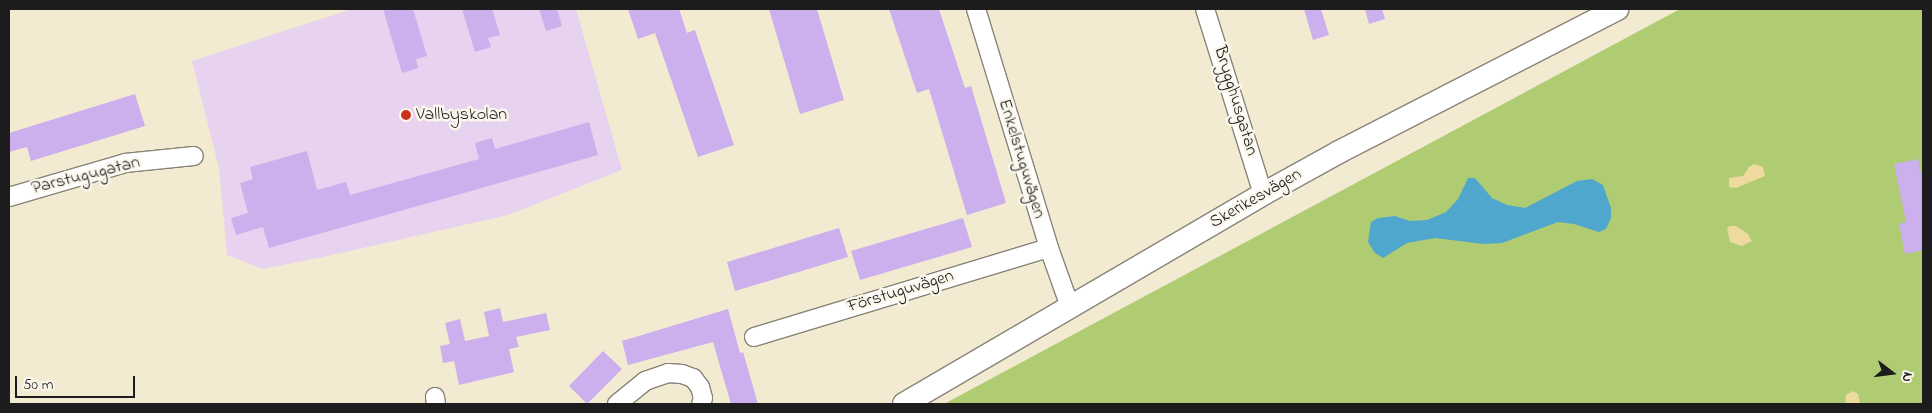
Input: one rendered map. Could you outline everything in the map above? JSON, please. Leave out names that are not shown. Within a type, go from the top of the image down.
[{"type":"street","name":"Enkelstuguvägen","points":[[976,9],[1049,248],[1070,308]]},
{"type":"street","name":"Brygghusgatan","points":[[1205,9],[1263,194]]},
{"type":"street","name":"Skerikesvägen","points":[[904,404],[1263,194],[1357,143],[1617,9]]},
{"type":"street","name":"Parstugugatan","points":[[9,197],[125,163],[194,156]]},
{"type":"street","name":"Förstuguvägen","points":[[754,337],[1049,248]]},
{"type":"street","points":[[618,404],[645,381],[668,373],[682,374],[693,378],[700,387],[703,398],[701,404]]},
{"type":"shaded area","name":"Vallbyskolan","points":[[352,9],[576,9],[622,170],[508,215],[323,257],[263,269],[227,255],[219,168],[192,61]]},
{"type":"green space","points":[[1680,9],[1923,9],[1923,404],[944,404]]},
{"type":"sand","points":[[1754,164],[1763,167],[1765,176],[1736,188],[1729,187],[1729,178],[1743,176],[1749,167]]},
{"type":"sand","points":[[1736,226],[1748,234],[1752,241],[1742,246],[1730,242],[1727,228]]},
{"type":"sand","points":[[1853,391],[1858,394],[1860,404],[1845,404],[1846,395]]},
{"type":"water","points":[[1468,178],[1475,178],[1492,198],[1507,205],[1525,208],[1577,181],[1592,179],[1603,185],[1611,208],[1611,218],[1606,229],[1599,232],[1574,224],[1558,222],[1502,243],[1483,244],[1435,238],[1407,243],[1383,258],[1375,253],[1368,242],[1371,222],[1378,218],[1395,216],[1410,221],[1427,220],[1446,212],[1458,199]]},
{"type":"building","points":[[383,9],[413,9],[427,56],[416,59],[418,68],[402,73]]},
{"type":"building","points":[[462,9],[492,9],[500,35],[488,38],[491,47],[475,52]]},
{"type":"building","points":[[539,9],[557,9],[562,26],[546,31]]},
{"type":"building","points":[[628,9],[679,9],[687,33],[695,30],[734,145],[698,157],[655,33],[638,39]]},
{"type":"building","points":[[769,9],[817,9],[844,100],[800,114]]},
{"type":"building","points":[[889,9],[939,9],[965,88],[971,86],[1006,203],[967,215],[929,89],[917,93]]},
{"type":"building","points":[[1304,9],[1321,9],[1329,35],[1313,40]]},
{"type":"building","points":[[1365,9],[1382,9],[1385,19],[1369,24]]},
{"type":"building","points":[[135,94],[145,126],[31,161],[27,147],[9,152],[9,133]]},
{"type":"building","points":[[589,122],[598,155],[269,248],[263,227],[236,235],[231,218],[248,213],[240,183],[253,179],[250,167],[307,151],[317,190],[346,182],[350,195],[479,159],[475,143],[492,138],[495,149]]},
{"type":"building","points":[[1918,159],[1923,183],[1923,250],[1905,254],[1899,224],[1906,222],[1894,164]]},
{"type":"building","points":[[963,218],[972,247],[860,280],[851,251]]},
{"type":"building","points":[[839,228],[848,257],[735,291],[727,262]]},
{"type":"building","points":[[500,308],[503,322],[546,313],[550,330],[516,337],[519,347],[509,349],[514,372],[459,385],[454,361],[443,363],[440,346],[450,344],[445,323],[460,319],[465,341],[489,336],[484,312]]},
{"type":"building","points":[[728,309],[740,353],[743,352],[758,404],[731,404],[713,342],[628,365],[622,341]]},
{"type":"building","points":[[603,351],[622,369],[587,404],[569,386]]},
{"type":"place","name":"Vallbyskolan","points":[[406,115]]}]
